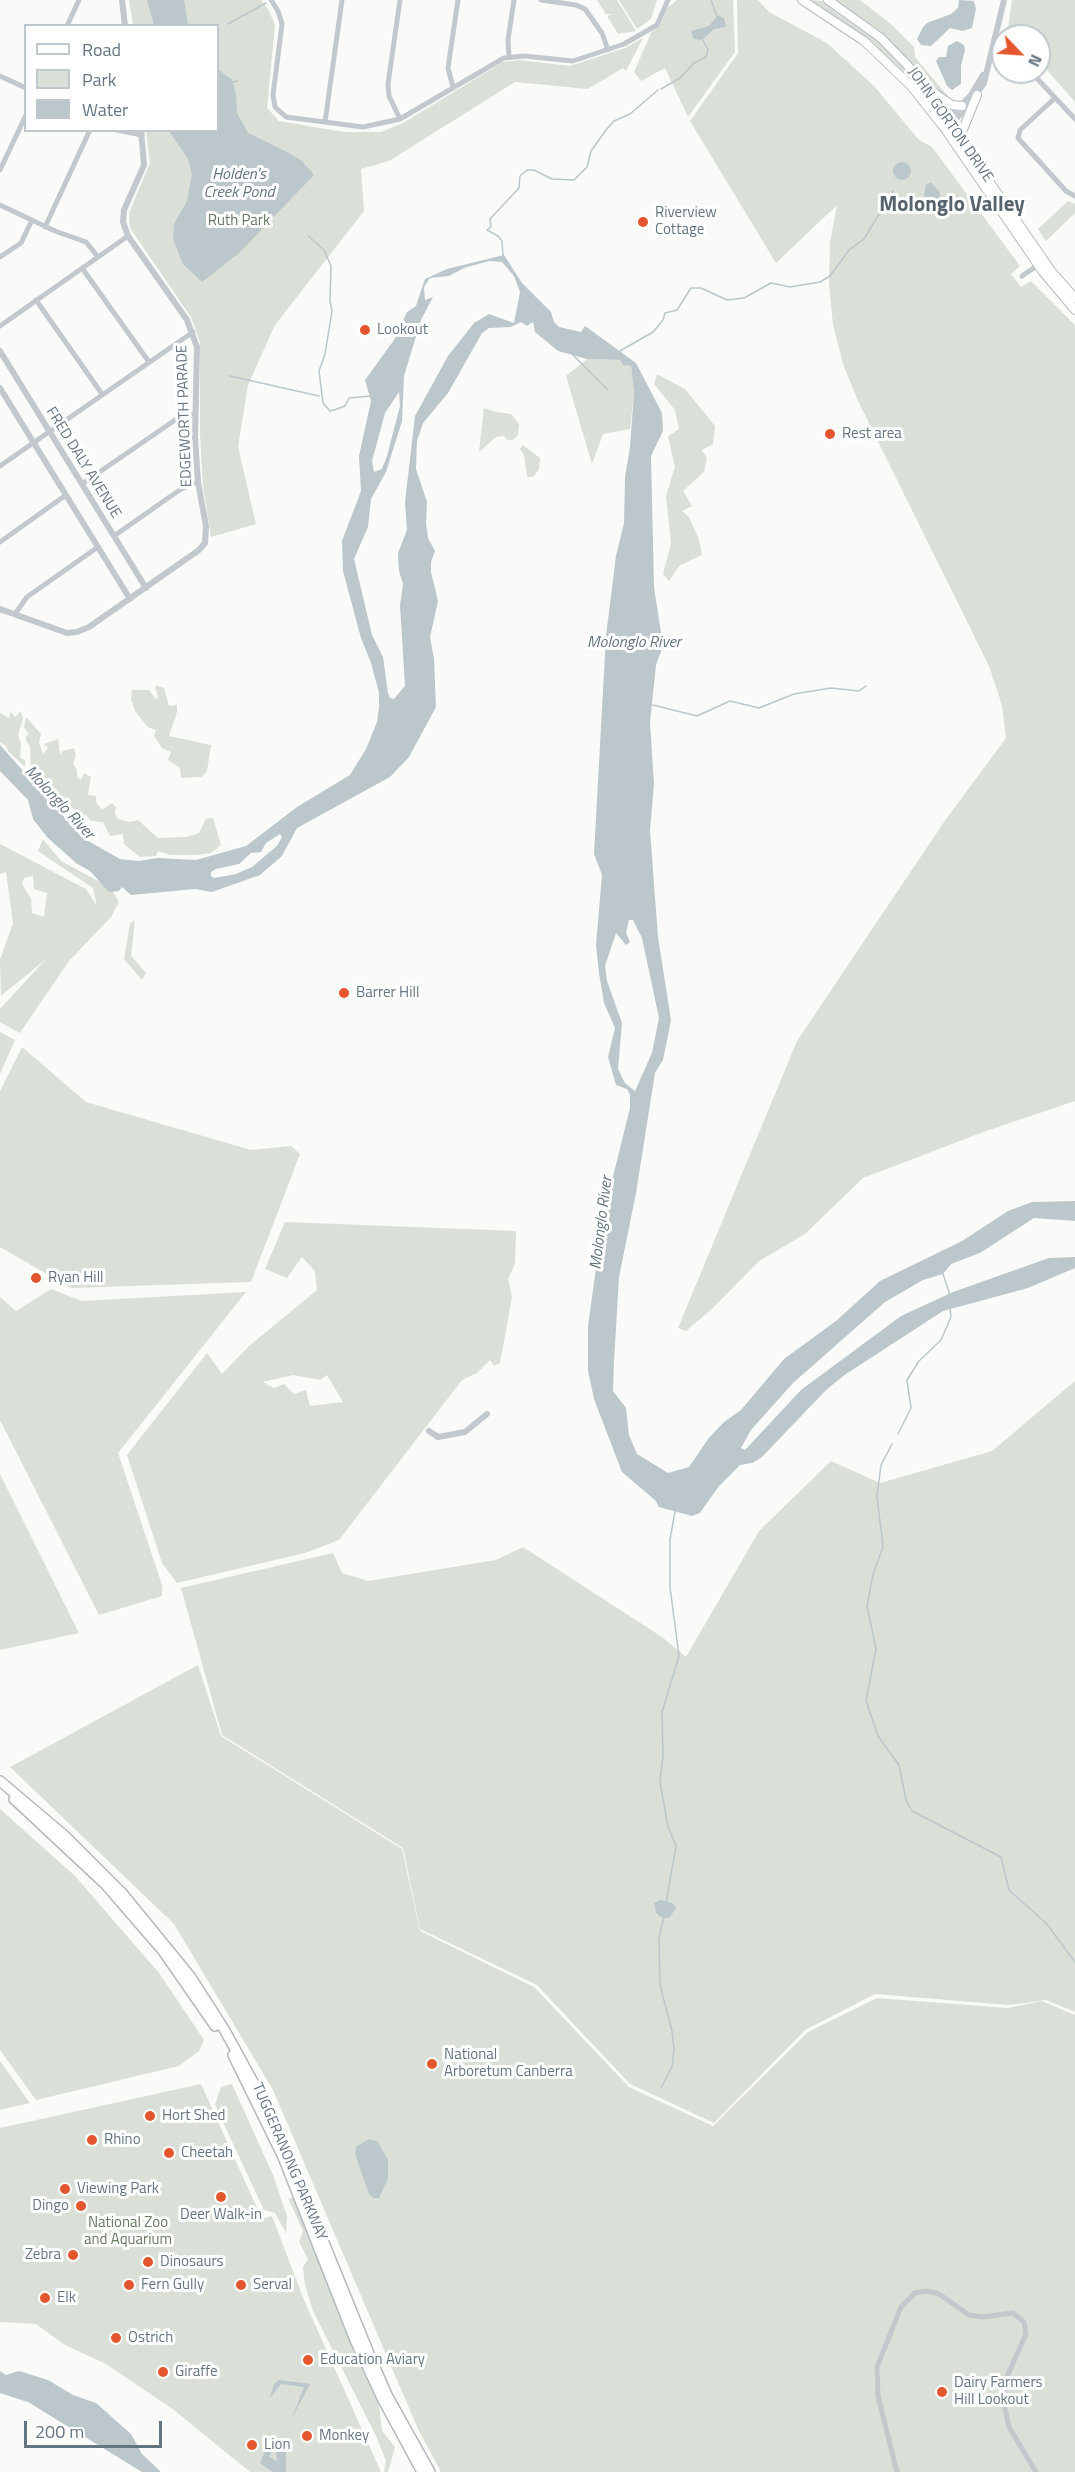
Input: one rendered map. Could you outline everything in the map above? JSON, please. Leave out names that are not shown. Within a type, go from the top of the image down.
[{"type":"highway","name":"TUGGERANONG PARKWAY","points":[[0,1781],[64,1835],[116,1887],[164,1943],[213,2012],[256,2084],[275,2122],[370,2356],[430,2472]]},
{"type":"highway","name":"TUGGERANONG PARKWAY","points":[[0,1789],[59,1839],[106,1885],[176,1969],[225,2041],[275,2138],[355,2340],[383,2400],[422,2472]]},
{"type":"main road","name":"JOHN GORTON DRIVE","points":[[802,0],[838,21],[877,52],[960,138],[1041,262],[1075,298]]},
{"type":"main road","name":"JOHN GORTON DRIVE","points":[[828,0],[881,38],[925,87],[946,124],[1075,310]]},
{"type":"main road","points":[[925,87],[952,105],[962,106]]},
{"type":"main road","points":[[960,138],[977,95]]},
{"type":"street","points":[[69,24],[79,0]]},
{"type":"street","points":[[122,0],[125,24]]},
{"type":"street","points":[[271,0],[282,24],[273,95],[275,107],[286,117],[363,127],[400,119],[491,64],[509,57],[526,56],[569,61],[608,50],[655,27],[668,0]]},
{"type":"street","points":[[325,122],[342,0]]},
{"type":"street","points":[[400,0],[388,84],[389,96],[400,119]]},
{"type":"street","points":[[453,87],[448,68],[458,0]]},
{"type":"street","points":[[509,57],[508,40],[514,0]]},
{"type":"street","points":[[541,0],[585,9],[602,33],[608,50]]},
{"type":"street","points":[[999,24],[1004,0]]},
{"type":"street","points":[[946,124],[977,95],[988,74],[991,57]]},
{"type":"street","points":[[946,124],[977,87],[989,64]]},
{"type":"street","points":[[0,76],[24,87]]},
{"type":"street","points":[[1042,84],[1075,119]]},
{"type":"street","points":[[1055,98],[1020,130],[1018,138],[1066,191],[1075,196]]},
{"type":"street","points":[[0,170],[24,119]]},
{"type":"street","points":[[45,226],[89,132]]},
{"type":"street","points":[[0,326],[128,236],[123,217],[144,165],[142,133]]},
{"type":"street","points":[[0,205],[86,242],[98,257]]},
{"type":"street","points":[[0,257],[21,243],[32,220]]},
{"type":"street","name":"EDGEWORTH PARADE","points":[[128,236],[182,312],[193,332],[197,347],[195,414],[198,483],[206,526],[205,543],[199,550],[146,588]]},
{"type":"street","points":[[1022,276],[1041,262]]},
{"type":"street","points":[[82,268],[149,362]]},
{"type":"street","points":[[36,300],[102,394]]},
{"type":"street","points":[[0,466],[193,332]]},
{"type":"street","name":"FRED DALY AVENUE","points":[[0,351],[146,588]]},
{"type":"street","name":"FRED DALY AVENUE","points":[[0,388],[130,599]]},
{"type":"street","points":[[82,484],[178,418],[195,414]]},
{"type":"street","points":[[114,536],[181,489],[198,483]]},
{"type":"street","points":[[0,542],[66,495]]},
{"type":"street","points":[[15,614],[27,597],[98,547]]},
{"type":"street","points":[[0,609],[67,633],[77,632],[89,627],[146,588]]},
{"type":"street","points":[[429,1431],[438,1437],[465,1432],[487,1414]]},
{"type":"street","points":[[897,2472],[878,2396],[877,2367],[901,2307],[915,2293],[927,2291],[939,2294],[969,2315],[982,2317],[1013,2313],[1024,2322],[1026,2334],[1005,2381],[1004,2404],[1009,2427],[1036,2472]]},
{"type":"green space","name":"Ruth Park","points":[[129,0],[261,0],[275,25],[267,108],[279,121],[344,132],[381,132],[403,123],[503,62],[521,60],[570,66],[625,48],[643,38],[626,71],[623,68],[588,89],[515,82],[389,161],[361,169],[364,211],[275,325],[248,385],[238,447],[256,524],[211,537],[203,486],[200,434],[200,342],[191,317],[130,228],[129,213],[150,163],[146,132],[219,132],[219,24],[133,24]]},
{"type":"green space","points":[[597,0],[617,0],[636,31],[618,34],[607,16],[612,14],[606,14]]},
{"type":"green space","points":[[619,0],[657,0],[651,19],[637,29]]},
{"type":"green space","points":[[677,0],[733,0],[735,52],[688,117],[665,68],[641,81],[634,72],[651,33],[662,22],[666,9]]},
{"type":"green space","points":[[737,0],[758,0],[769,12],[827,43],[875,87],[919,140],[932,147],[1020,266],[1011,274],[1021,287],[1031,281],[1075,325],[1075,1101],[986,1131],[863,1178],[805,1234],[759,1261],[713,1308],[686,1331],[678,1328],[797,1041],[944,822],[1006,738],[1002,705],[989,666],[858,401],[843,364],[833,325],[829,284],[830,243],[837,205],[776,263],[690,121],[738,53]]},
{"type":"green space","points":[[809,0],[825,1],[879,39],[907,68],[939,112],[937,114],[857,32]]},
{"type":"green space","points":[[836,0],[860,0],[891,24],[914,47],[915,57],[952,101],[942,97],[882,34]]},
{"type":"green space","points":[[1012,0],[1075,0],[1075,102],[1051,75],[1051,24],[1009,24]]},
{"type":"green space","points":[[1068,201],[1075,204],[1075,213],[1046,241],[1038,229]]},
{"type":"green space","points":[[587,359],[620,360],[631,366],[634,393],[630,429],[603,434],[592,464],[566,376]]},
{"type":"green space","points":[[657,374],[685,389],[715,426],[713,444],[702,450],[707,458],[704,472],[683,491],[692,506],[682,511],[689,517],[699,540],[702,555],[679,566],[669,581],[663,574],[671,543],[666,496],[675,467],[668,436],[679,429],[675,410],[654,384]]},
{"type":"green space","points":[[484,408],[511,414],[519,424],[518,435],[513,440],[507,440],[504,436],[496,437],[479,452]]},
{"type":"green space","points":[[523,445],[540,458],[539,469],[533,477],[527,477],[524,455],[520,449]]},
{"type":"green space","points":[[155,685],[164,688],[169,706],[177,705],[169,736],[211,745],[207,771],[201,777],[181,778],[180,768],[168,760],[171,752],[162,748],[154,736],[156,730],[148,727],[135,711],[131,699],[132,690],[149,690],[156,699],[158,698]]},
{"type":"green space","points":[[21,711],[23,719],[18,735],[21,744],[20,758],[25,760],[25,767],[0,742],[0,713],[9,718],[11,712],[15,717]]},
{"type":"green space","points":[[26,717],[41,734],[39,743],[43,754],[48,748],[44,744],[58,739],[60,755],[63,751],[74,748],[76,755],[73,764],[77,770],[77,777],[81,780],[84,773],[91,777],[88,795],[96,796],[96,802],[102,810],[112,803],[116,807],[115,813],[118,819],[130,822],[138,820],[158,838],[186,837],[199,833],[206,819],[213,818],[221,845],[211,853],[170,855],[158,851],[156,856],[140,857],[124,844],[123,834],[110,836],[103,822],[91,821],[86,815],[82,817],[66,801],[56,801],[31,774],[30,747],[26,740],[26,736],[29,735],[24,727]]},
{"type":"green space","points":[[43,839],[61,861],[111,888],[119,902],[111,917],[69,961],[20,1033],[0,1022],[0,1009],[46,959],[1,996],[0,960],[13,923],[6,872],[0,874],[0,844],[86,889],[97,906],[93,888],[38,851]],"holes":[[[33,876],[34,889],[47,893],[44,917],[32,913],[31,899],[22,884],[24,878]]]},
{"type":"green space","points":[[135,920],[131,956],[146,973],[142,980],[124,959],[130,923]]},
{"type":"green space","points":[[0,1032],[15,1040],[0,1074]]},
{"type":"green space","points":[[22,1047],[86,1102],[251,1150],[291,1146],[300,1154],[251,1282],[71,1288],[0,1247],[0,1091]]},
{"type":"green space","points":[[285,1222],[516,1231],[515,1264],[508,1279],[512,1297],[500,1363],[494,1366],[490,1360],[477,1373],[462,1380],[339,1540],[305,1553],[177,1583],[162,1563],[127,1455],[207,1353],[222,1374],[249,1346],[317,1290],[315,1271],[302,1257],[287,1278],[265,1269]],"holes":[[[293,1375],[320,1380],[327,1375],[343,1402],[310,1406],[306,1390],[294,1394],[284,1384],[274,1388],[263,1382]]]},
{"type":"green space","points":[[51,1289],[82,1301],[246,1292],[118,1453],[162,1585],[162,1596],[99,1615],[0,1420],[0,1297],[16,1311]]},
{"type":"green space","points":[[1075,1381],[1075,2012],[1046,2000],[1009,2005],[875,1994],[805,2030],[714,2123],[630,2084],[537,1985],[420,1929],[403,1848],[222,1735],[181,1588],[333,1553],[342,1573],[368,1581],[496,1560],[523,1547],[662,1637],[686,1657],[759,1531],[831,1461],[880,1483],[992,1451]]},
{"type":"green space","points":[[0,1474],[79,1633],[0,1650]]},
{"type":"green space","name":"National Arboretum Canberra","points":[[198,1665],[221,1736],[402,1849],[420,1931],[534,1987],[629,2087],[713,2126],[808,2032],[877,1998],[1008,2008],[1042,2001],[1075,2015],[1075,2472],[441,2472],[418,2429],[273,2090],[174,1924],[10,1767]]},
{"type":"green space","points":[[0,1809],[75,1876],[159,1973],[204,2040],[199,2051],[179,2066],[36,2100],[0,2050]]},
{"type":"green space","points":[[0,2061],[30,2103],[0,2110]]},
{"type":"green space","name":"National Zoo and Aquarium","points":[[201,2084],[262,2219],[272,2216],[304,2300],[381,2472],[250,2472],[174,2410],[106,2364],[65,2345],[36,2324],[0,2322],[0,2128]]},
{"type":"green space","points":[[232,2084],[273,2175],[287,2216],[286,2233],[275,2213],[264,2210],[215,2105],[221,2087]]},
{"type":"green space","points":[[288,2198],[295,2198],[339,2314],[379,2405],[382,2431],[395,2447],[388,2472],[384,2472],[386,2461],[377,2438],[313,2311],[305,2285],[303,2267],[308,2259],[299,2242],[303,2231]]},
{"type":"water","points":[[147,0],[184,0],[188,24],[154,24]]},
{"type":"water","points":[[959,0],[974,1],[976,9],[972,28],[963,31],[950,28],[931,46],[921,45],[917,39],[923,27],[927,23],[951,14],[958,8]]},
{"type":"water","points":[[718,15],[724,18],[726,27],[714,29],[702,40],[694,39],[691,31],[709,26]]},
{"type":"water","points":[[957,41],[964,45],[965,50],[961,66],[961,84],[952,90],[947,86],[936,61],[939,57],[946,57],[948,46]]},
{"type":"water","name":"Holden's Creek Pond","points":[[219,70],[232,80],[236,94],[237,113],[248,133],[302,161],[314,175],[239,253],[202,282],[183,264],[173,239],[174,224],[187,201],[192,174],[188,159],[170,132],[219,132]]},
{"type":"water","points":[[902,162],[908,165],[911,171],[908,177],[902,180],[896,177],[893,171],[896,165]]},
{"type":"water","points":[[931,182],[940,193],[940,200],[938,207],[931,209],[924,195],[926,185]]},
{"type":"water","name":"Molonglo River","points":[[504,255],[522,283],[551,312],[554,322],[559,327],[581,332],[585,326],[636,363],[662,413],[663,431],[651,456],[654,587],[663,646],[656,665],[650,723],[654,784],[650,830],[658,937],[671,1020],[663,1060],[655,1073],[636,1193],[619,1277],[613,1391],[626,1408],[629,1435],[637,1454],[668,1473],[689,1467],[708,1439],[724,1422],[741,1410],[784,1359],[836,1321],[880,1281],[962,1241],[1008,1211],[1032,1202],[1075,1201],[1075,1221],[1034,1218],[980,1253],[951,1264],[943,1274],[923,1280],[885,1302],[793,1383],[751,1430],[741,1448],[745,1450],[801,1390],[901,1316],[953,1292],[1049,1258],[1075,1257],[1075,1268],[1028,1288],[943,1311],[846,1374],[826,1390],[762,1457],[752,1463],[740,1465],[719,1486],[700,1513],[692,1516],[659,1507],[656,1501],[622,1472],[594,1399],[588,1371],[588,1326],[603,1217],[630,1108],[630,1095],[627,1089],[616,1085],[608,1057],[615,1028],[604,1003],[599,973],[596,945],[602,875],[594,854],[606,636],[616,556],[624,523],[625,477],[630,447],[634,393],[631,366],[623,365],[620,360],[587,359],[558,351],[535,332],[533,322],[527,326],[521,322],[511,327],[489,328],[482,333],[448,393],[423,423],[417,441],[416,469],[427,502],[428,538],[435,551],[431,562],[431,572],[438,601],[430,637],[434,659],[436,707],[409,757],[390,777],[297,828],[282,856],[260,875],[212,892],[195,889],[131,895],[122,887],[119,891],[109,892],[90,871],[76,863],[47,837],[33,819],[28,800],[0,771],[0,745],[83,838],[120,859],[139,861],[157,858],[196,860],[246,846],[297,807],[350,775],[366,749],[377,722],[379,707],[379,693],[343,571],[342,541],[361,491],[359,456],[371,401],[365,380],[394,340],[407,312],[416,306],[425,279],[447,269]],"holes":[[[489,261],[502,262],[514,276],[520,292],[514,323],[489,314],[474,323],[448,356],[415,416],[405,502],[407,530],[398,553],[399,571],[403,584],[400,605],[405,686],[394,699],[390,698],[388,693],[383,657],[372,635],[354,559],[368,527],[371,499],[386,472],[402,421],[404,376],[421,320],[433,297],[425,300],[424,287],[430,278],[449,276],[464,268]],[[399,392],[400,406],[387,456],[382,469],[374,472],[372,461],[385,413]],[[280,834],[282,837],[277,846],[252,867],[236,874],[214,878],[211,876],[211,872],[216,869],[239,864],[251,853],[261,852],[266,843]],[[629,920],[633,920],[642,938],[659,1018],[652,1053],[635,1091],[625,1083],[618,1069],[622,1023],[607,981],[605,966],[616,933],[626,945],[630,942],[626,933]]]},
{"type":"water","points":[[660,1900],[672,1903],[676,1908],[669,1918],[661,1917],[656,1913],[654,1903]]},
{"type":"water","points":[[369,2139],[377,2141],[388,2160],[388,2178],[379,2198],[373,2198],[369,2194],[355,2154],[356,2147]]},
{"type":"water","points":[[0,2371],[6,2375],[19,2371],[48,2380],[73,2395],[96,2403],[131,2434],[142,2454],[161,2472],[142,2472],[28,2402],[0,2393]]},
{"type":"water","points":[[279,2380],[310,2384],[292,2418],[304,2387],[281,2384],[270,2398],[274,2384]]},
{"type":"water","points":[[271,2438],[277,2441],[269,2457],[277,2461],[276,2452],[281,2443],[286,2445],[286,2472],[273,2472],[260,2463]]},
{"type":"waterway","points":[[711,0],[717,16]]},
{"type":"waterway","points":[[228,24],[266,3]]},
{"type":"waterway","points":[[661,89],[680,78],[694,63],[706,57],[708,50],[703,40]]},
{"type":"waterway","points":[[233,82],[237,81]]},
{"type":"waterway","points":[[503,256],[502,241],[487,230],[491,227],[490,219],[519,188],[520,176],[527,170],[534,170],[552,179],[574,180],[587,167],[591,151],[614,121],[630,114],[658,90]]},
{"type":"waterway","points":[[620,351],[653,332],[663,320],[665,313],[677,310],[691,288],[701,288],[727,300],[744,298],[771,283],[790,287],[820,282],[830,276],[849,250],[864,239],[893,191]]},
{"type":"waterway","points":[[308,236],[324,250],[331,266],[332,311],[325,354],[319,371],[323,403],[330,411],[345,406],[349,398],[371,396]]},
{"type":"waterway","points":[[572,354],[608,390]]},
{"type":"waterway","points":[[230,376],[319,396]]},
{"type":"waterway","points":[[653,705],[697,716],[730,701],[759,708],[794,694],[831,688],[859,691],[866,686]]},
{"type":"waterway","points":[[943,1274],[950,1295]]},
{"type":"waterway","points":[[898,1434],[911,1408],[907,1380],[919,1361],[941,1340],[951,1317],[950,1309]]},
{"type":"waterway","points":[[892,1444],[881,1465],[877,1496],[883,1547],[873,1574],[867,1606],[876,1649],[866,1701],[878,1736],[899,1765],[906,1800],[912,1811],[1001,1857],[1009,1890],[1046,1923],[1075,1962]]},
{"type":"waterway","points":[[666,1903],[676,1846],[668,1827],[660,1782],[663,1755],[662,1712],[679,1656],[670,1587],[670,1540],[675,1511]]},
{"type":"waterway","points":[[661,2088],[672,2067],[674,2049],[672,2031],[660,1985],[659,1937],[664,1917]]},
{"type":"place","name":"Riverview Cottage","points":[[643,222]]},
{"type":"place","name":"Lookout","points":[[365,330]]},
{"type":"place","name":"Rest area","points":[[830,434]]},
{"type":"place","name":"Barrer Hill","points":[[344,993]]},
{"type":"place","name":"Ryan Hill","points":[[36,1278]]},
{"type":"place","name":"National Arboretum Canberra","points":[[432,2064]]},
{"type":"place","name":"Hort Shed","points":[[150,2116]]},
{"type":"place","name":"Rhino","points":[[92,2140]]},
{"type":"place","name":"Cheetah","points":[[169,2153]]},
{"type":"place","name":"Viewing Park","points":[[65,2189]]},
{"type":"place","name":"Deer Walk-in","points":[[221,2197]]},
{"type":"place","name":"Dingo","points":[[81,2206]]},
{"type":"place","name":"Zebra","points":[[73,2255]]},
{"type":"place","name":"Dinosaurs","points":[[148,2262]]},
{"type":"place","name":"Fern Gully","points":[[129,2285]]},
{"type":"place","name":"Serval","points":[[241,2285]]},
{"type":"place","name":"Elk","points":[[45,2298]]},
{"type":"place","name":"Ostrich","points":[[116,2338]]},
{"type":"place","name":"Education Aviary","points":[[308,2360]]},
{"type":"place","name":"Giraffe","points":[[163,2372]]},
{"type":"place","name":"Dairy Farmers Hill Lookout","points":[[942,2392]]},
{"type":"place","name":"Monkey","points":[[307,2436]]},
{"type":"place","name":"Lion","points":[[252,2445]]},
{"type":"district","name":"Molonglo Valley","points":[[952,206]]}]
